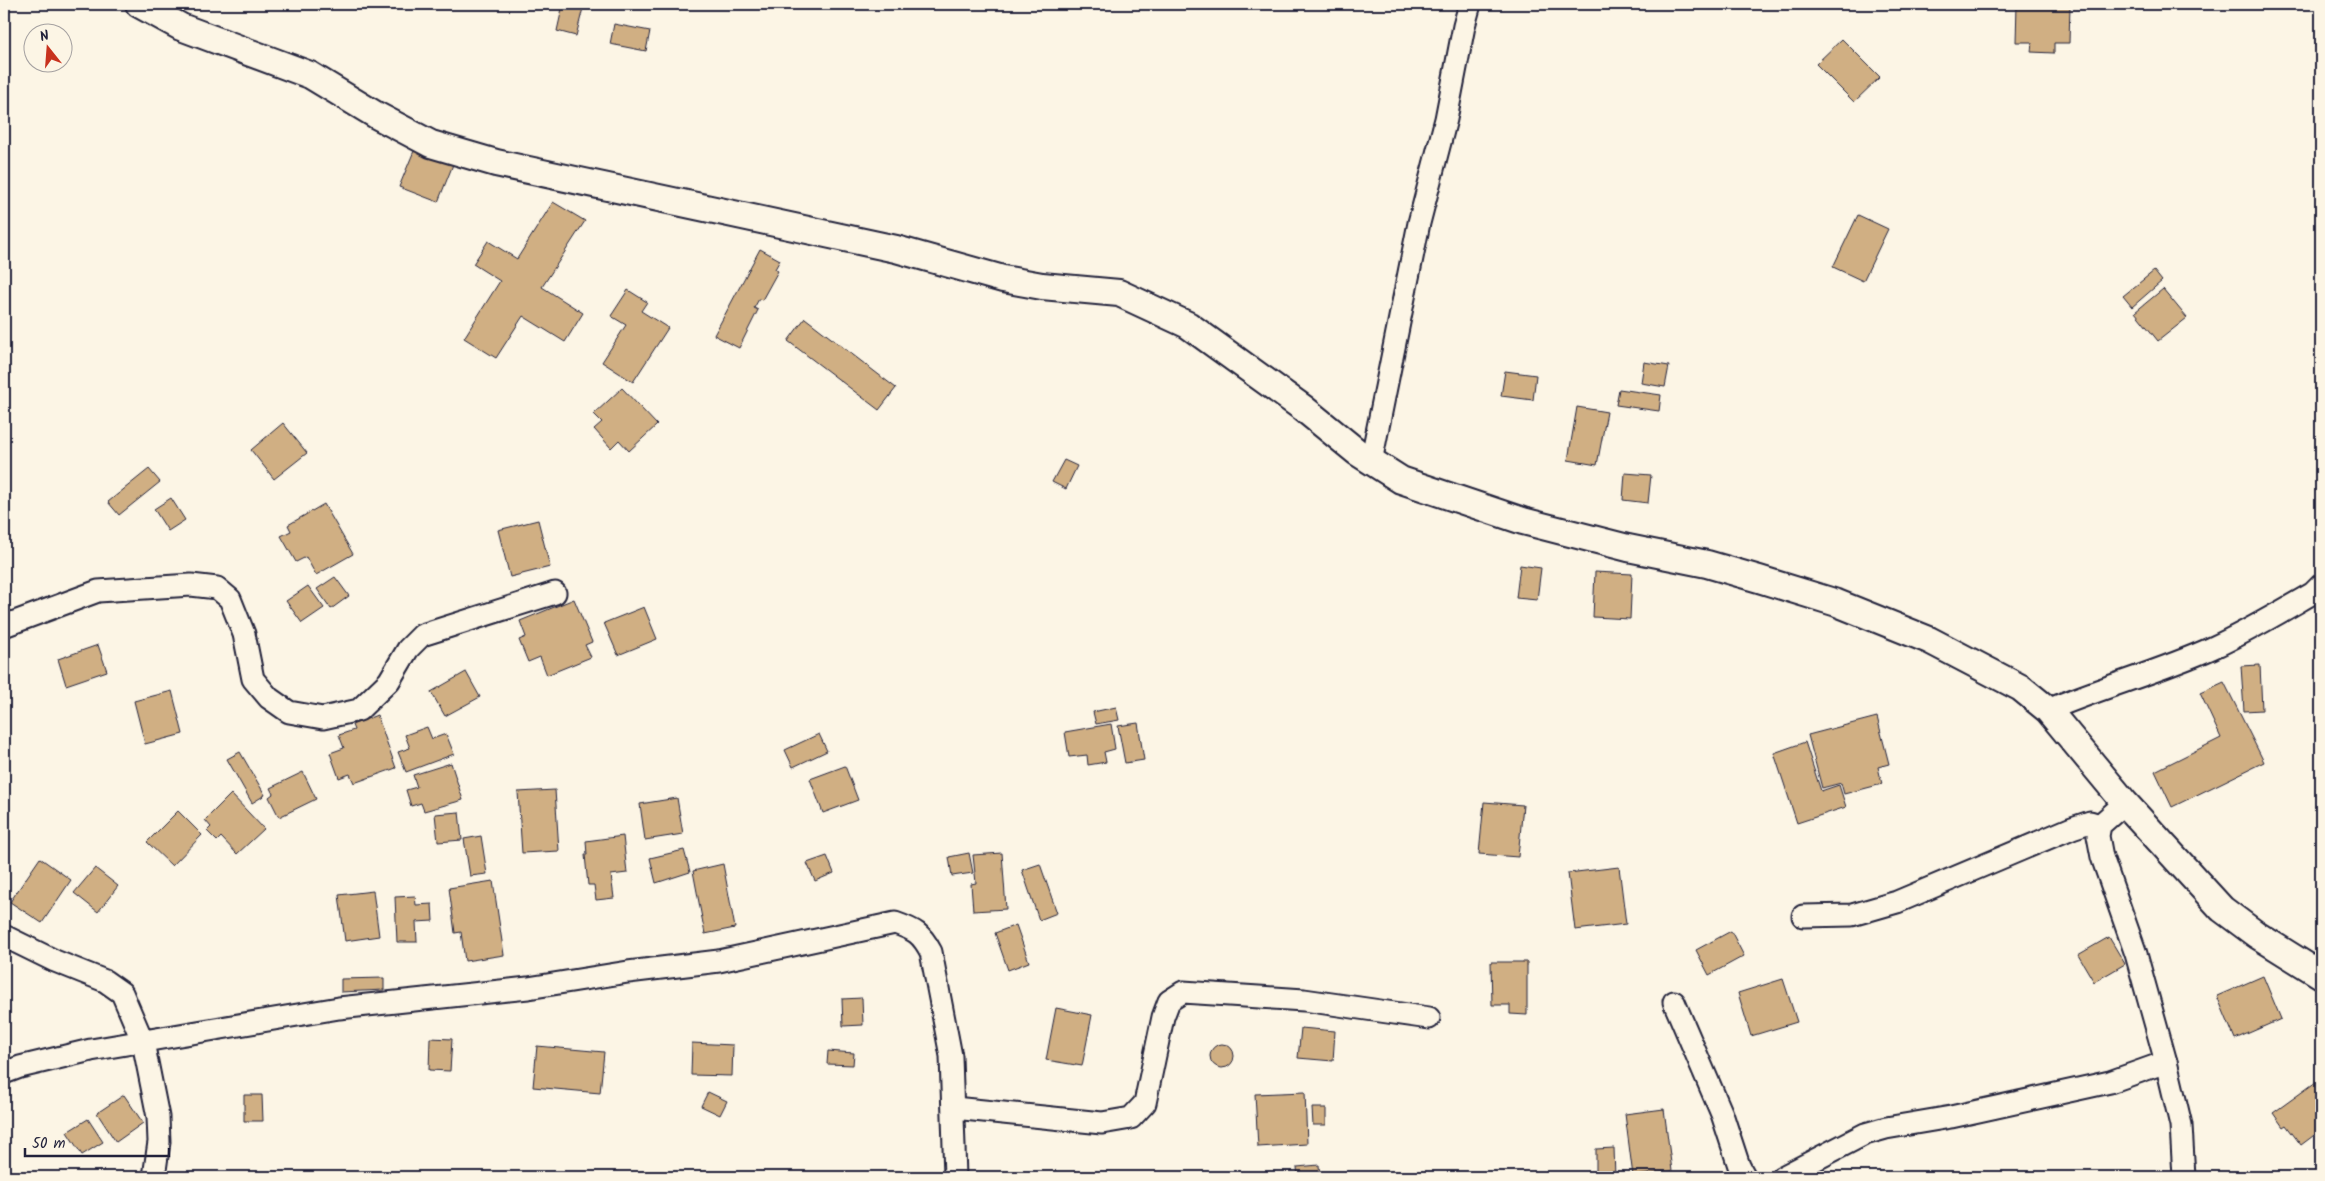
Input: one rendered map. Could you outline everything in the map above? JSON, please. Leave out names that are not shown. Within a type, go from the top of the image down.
[{"type":"street","points":[[139,4],[181,27],[310,75],[376,115],[431,144],[496,163],[896,249],[1003,279],[1042,286],[1119,293],[1188,325],[1246,365],[1357,452],[1401,480],[1523,521],[1628,548],[1707,564],[1837,603],[1929,640],[2021,688],[2048,710],[2125,803],[2222,909],[2257,935],[2321,975]]},
{"type":"street","points":[[1372,462],[1419,223],[1446,119],[1470,4]]},
{"type":"street","points":[[2048,710],[2090,692],[2145,675],[2213,648],[2313,593],[2321,584]]},
{"type":"street","points":[[4,626],[98,591],[191,585],[217,588],[230,599],[244,634],[253,680],[269,698],[289,712],[323,718],[359,710],[389,681],[408,649],[422,635],[555,593]]},
{"type":"street","points":[[2125,803],[2100,825],[2098,836],[2102,857],[2136,954],[2166,1062],[2181,1125],[2184,1177]]},
{"type":"street","points":[[1803,916],[1852,914],[1897,902],[2072,828],[2090,822],[2100,825]]},
{"type":"street","points":[[4,1073],[20,1067],[91,1050],[339,1008],[528,988],[628,972],[719,961],[895,923],[914,929],[932,952],[951,1056],[955,1177]]},
{"type":"street","points":[[4,936],[56,962],[105,981],[122,993],[143,1042],[158,1117],[159,1142],[154,1177]]},
{"type":"street","points":[[954,1108],[1102,1123],[1131,1118],[1145,1103],[1163,1017],[1169,1001],[1183,992],[1304,1000],[1429,1018]]},
{"type":"street","points":[[1674,1002],[1722,1114],[1739,1166],[1746,1177]]},
{"type":"street","points":[[1782,1177],[1865,1134],[2110,1082],[2166,1062]]},
{"type":"building","points":[[563,4],[584,4],[576,36],[557,31]]},
{"type":"building","points":[[2017,4],[2070,5],[2069,43],[2054,43],[2054,53],[2031,52],[2032,42],[2016,42]]},
{"type":"building","points":[[614,24],[650,31],[646,51],[610,44]]},
{"type":"building","points":[[1842,39],[1880,77],[1854,102],[1816,64]]},
{"type":"building","points":[[416,146],[454,162],[438,202],[399,187]]},
{"type":"building","points":[[553,202],[585,221],[542,287],[583,313],[565,342],[523,316],[496,358],[464,338],[500,281],[473,264],[488,241],[517,259]]},
{"type":"building","points":[[1858,215],[1888,229],[1863,281],[1833,267]]},
{"type":"building","points":[[760,249],[780,260],[775,269],[778,271],[762,300],[759,299],[754,308],[758,310],[739,348],[714,335]]},
{"type":"building","points":[[2154,271],[2162,281],[2132,307],[2123,296]]},
{"type":"building","points":[[2163,289],[2187,318],[2158,341],[2135,312]]},
{"type":"building","points":[[628,290],[647,302],[641,311],[668,328],[633,382],[602,362],[626,325],[611,316]]},
{"type":"building","points":[[805,318],[896,388],[879,410],[788,341]]},
{"type":"building","points":[[1644,362],[1669,366],[1665,387],[1641,383]]},
{"type":"building","points":[[1505,371],[1536,375],[1533,400],[1501,396]]},
{"type":"building","points":[[622,388],[657,425],[629,451],[619,440],[611,448],[594,429],[602,422],[594,414]]},
{"type":"building","points":[[1619,389],[1661,395],[1659,411],[1616,405]]},
{"type":"building","points":[[1577,407],[1607,412],[1597,465],[1568,460]]},
{"type":"building","points":[[283,423],[307,453],[274,479],[251,450]]},
{"type":"building","points":[[1064,460],[1077,466],[1066,489],[1052,482]]},
{"type":"building","points":[[149,469],[160,482],[119,515],[108,502]]},
{"type":"building","points":[[1625,473],[1651,475],[1648,503],[1623,500]]},
{"type":"building","points":[[171,498],[185,520],[168,531],[154,509]]},
{"type":"building","points":[[324,504],[353,554],[316,575],[306,557],[296,562],[281,536],[291,531],[288,525]]},
{"type":"building","points":[[538,520],[550,567],[510,577],[498,530]]},
{"type":"building","points":[[1520,565],[1541,568],[1537,600],[1516,598]]},
{"type":"building","points":[[1595,572],[1632,574],[1630,619],[1593,617]]},
{"type":"building","points":[[335,577],[349,596],[331,609],[317,589]]},
{"type":"building","points":[[308,586],[324,608],[302,623],[286,601]]},
{"type":"building","points":[[574,599],[592,642],[585,645],[591,657],[547,675],[540,657],[528,662],[519,640],[526,637],[520,621]]},
{"type":"building","points":[[644,607],[657,639],[618,655],[604,623]]},
{"type":"building","points":[[98,645],[107,671],[66,685],[58,659]]},
{"type":"building","points":[[2260,665],[2262,710],[2244,711],[2241,666]]},
{"type":"building","points":[[466,672],[480,697],[445,716],[431,692]]},
{"type":"building","points":[[2224,682],[2264,762],[2172,807],[2155,771],[2221,738],[2200,693]]},
{"type":"building","points":[[172,691],[183,734],[145,744],[134,701]]},
{"type":"building","points":[[1116,707],[1119,720],[1096,724],[1093,712]]},
{"type":"building","points":[[377,715],[396,768],[354,783],[350,774],[339,778],[330,753],[344,748],[339,735],[354,730],[352,725]]},
{"type":"building","points":[[1877,717],[1889,764],[1878,767],[1882,784],[1844,794],[1841,783],[1822,788],[1808,735]]},
{"type":"building","points":[[1138,723],[1144,760],[1125,763],[1118,726]]},
{"type":"building","points":[[1111,724],[1115,749],[1104,752],[1106,762],[1088,765],[1087,755],[1069,757],[1065,732]]},
{"type":"building","points":[[427,727],[432,739],[446,734],[454,754],[406,772],[398,752],[410,748],[405,735]]},
{"type":"building","points":[[819,734],[827,751],[793,767],[785,750]]},
{"type":"building","points":[[1805,742],[1821,791],[1839,785],[1846,807],[1797,823],[1774,753]]},
{"type":"building","points":[[240,752],[265,795],[252,803],[227,759]]},
{"type":"building","points":[[451,763],[463,800],[424,811],[421,803],[411,806],[406,790],[417,787],[413,775]]},
{"type":"building","points":[[845,766],[858,800],[823,813],[810,779]]},
{"type":"building","points":[[303,772],[316,799],[279,817],[269,797],[273,794],[270,788]]},
{"type":"building","points":[[555,790],[559,851],[522,853],[518,792]]},
{"type":"building","points":[[231,794],[264,829],[237,854],[221,837],[217,841],[207,831],[211,827],[205,820]]},
{"type":"building","points":[[677,798],[683,834],[645,840],[640,804]]},
{"type":"building","points":[[1484,802],[1523,805],[1518,857],[1479,854]]},
{"type":"building","points":[[178,811],[202,835],[172,866],[147,842]]},
{"type":"building","points":[[459,812],[462,840],[438,842],[435,814]]},
{"type":"building","points":[[481,836],[487,874],[470,876],[464,839]]},
{"type":"building","points":[[623,836],[627,873],[611,875],[614,898],[596,900],[594,885],[588,885],[585,855],[587,855],[586,841]]},
{"type":"building","points":[[684,850],[690,872],[656,883],[650,858]]},
{"type":"building","points":[[969,853],[973,873],[952,876],[949,857]]},
{"type":"building","points":[[1002,853],[1006,909],[973,911],[971,884],[976,883],[973,855]]},
{"type":"building","points":[[827,856],[834,873],[815,881],[807,863]]},
{"type":"building","points":[[40,858],[71,880],[42,923],[10,902]]},
{"type":"building","points":[[723,864],[735,928],[705,934],[693,871]]},
{"type":"building","points":[[1040,864],[1057,913],[1039,920],[1022,870]]},
{"type":"building","points":[[1619,867],[1626,924],[1575,930],[1568,873]]},
{"type":"building","points":[[95,868],[118,886],[98,912],[74,893]]},
{"type":"building","points":[[493,881],[504,955],[465,961],[461,932],[455,933],[449,888]]},
{"type":"building","points":[[373,891],[379,936],[345,941],[339,895]]},
{"type":"building","points":[[415,896],[416,905],[432,904],[433,921],[416,922],[417,942],[397,942],[395,897]]},
{"type":"building","points":[[1016,925],[1029,962],[1008,970],[995,933]]},
{"type":"building","points":[[1731,931],[1744,956],[1709,975],[1696,950]]},
{"type":"building","points":[[2109,937],[2125,964],[2094,982],[2078,955]]},
{"type":"building","points":[[1491,962],[1527,962],[1527,1015],[1510,1014],[1510,1005],[1492,1005]]},
{"type":"building","points":[[2263,976],[2281,1019],[2235,1039],[2217,996]]},
{"type":"building","points":[[384,978],[384,990],[341,992],[341,979]]},
{"type":"building","points":[[1783,979],[1797,1022],[1751,1036],[1738,993]]},
{"type":"building","points":[[862,998],[863,1025],[843,1026],[842,999]]},
{"type":"building","points":[[1056,1008],[1092,1015],[1082,1066],[1046,1060]]},
{"type":"building","points":[[1301,1028],[1335,1031],[1333,1061],[1298,1058]]},
{"type":"building","points":[[430,1038],[452,1039],[450,1071],[429,1070]]},
{"type":"building","points":[[692,1043],[733,1045],[732,1076],[691,1075]]},
{"type":"building","points":[[1217,1044],[1227,1044],[1234,1051],[1234,1061],[1227,1068],[1217,1068],[1210,1061],[1210,1051]]},
{"type":"building","points":[[537,1046],[604,1052],[600,1093],[533,1087]]},
{"type":"building","points":[[828,1051],[854,1053],[853,1065],[827,1064]]},
{"type":"building","points":[[2316,1082],[2321,1090],[2321,1130],[2301,1145],[2286,1125],[2283,1127],[2273,1113]]},
{"type":"building","points":[[708,1092],[727,1101],[720,1115],[701,1106]]},
{"type":"building","points":[[1305,1092],[1307,1144],[1258,1147],[1255,1094]]},
{"type":"building","points":[[124,1095],[143,1123],[116,1142],[97,1113]]},
{"type":"building","points":[[244,1095],[262,1095],[263,1121],[244,1121]]},
{"type":"building","points":[[1312,1108],[1326,1108],[1326,1125],[1313,1125]]},
{"type":"building","points":[[1664,1109],[1672,1171],[1633,1176],[1625,1114]]},
{"type":"building","points":[[88,1119],[103,1142],[82,1155],[67,1132]]},
{"type":"building","points":[[1614,1148],[1615,1177],[1596,1177],[1596,1149]]},
{"type":"building","points":[[1319,1165],[1320,1177],[1298,1177],[1297,1167]]}]
